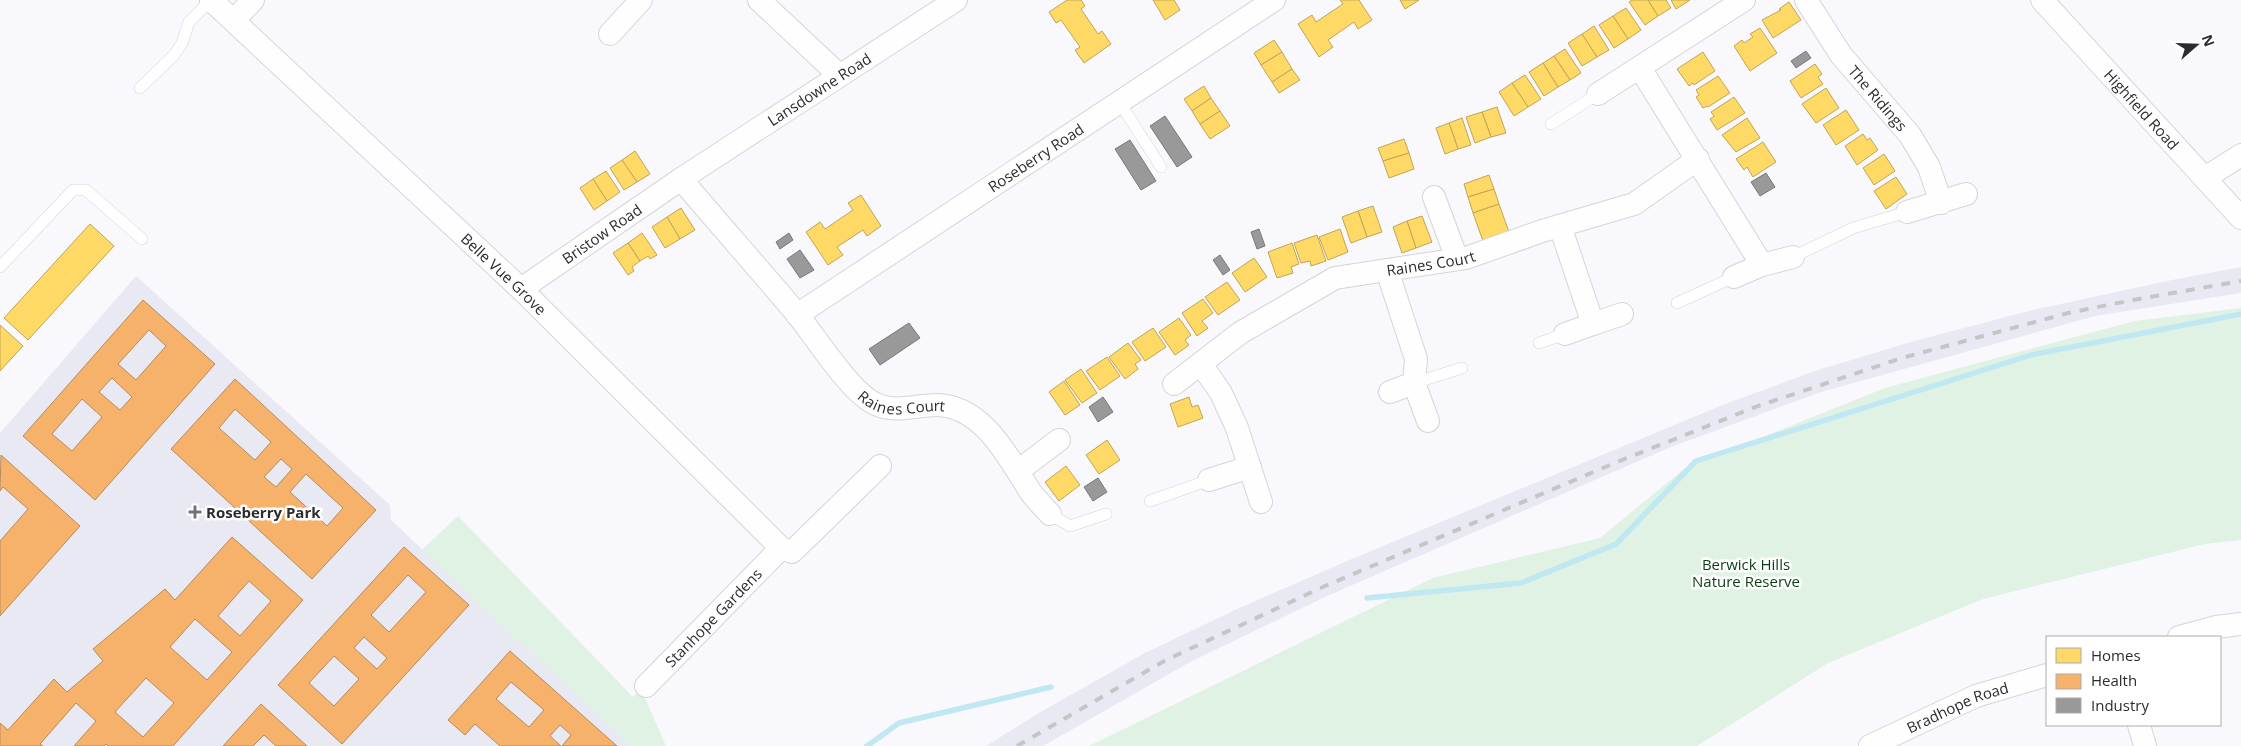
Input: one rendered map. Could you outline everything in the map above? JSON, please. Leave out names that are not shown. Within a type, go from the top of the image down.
[{"type":"street","name":"Belle Vue Grove","points":[[211,0],[522,289],[787,550]]},
{"type":"street","points":[[234,20],[253,0]]},
{"type":"street","points":[[610,34],[641,0]]},
{"type":"street","points":[[759,0],[840,75]]},
{"type":"street","name":"Lansdowne Road","points":[[681,179],[956,0]]},
{"type":"street","name":"Roseberry Road","points":[[797,315],[1274,0]]},
{"type":"street","points":[[1598,94],[1744,0]]},
{"type":"street","name":"The Ridings","points":[[1806,0],[1841,55],[1910,135],[1930,167],[1941,203]]},
{"type":"street","name":"Highfield Road","points":[[2042,0],[2241,218]]},
{"type":"street","points":[[1640,68],[1762,265]]},
{"type":"street","points":[[2205,178],[2241,154]]},
{"type":"street","name":"Raines Court","points":[[1174,384],[1240,333],[1335,278],[1457,259],[1634,204],[1698,160]]},
{"type":"street","name":"Bristow Road","points":[[522,289],[681,179]]},
{"type":"street","name":"Raines Court","points":[[681,179],[797,315],[857,390],[871,402],[887,408],[906,409],[937,405],[965,412],[979,421],[1050,514]]},
{"type":"street","points":[[1907,212],[1966,194]]},
{"type":"street","points":[[1434,197],[1457,259]]},
{"type":"street","points":[[1560,226],[1593,324]]},
{"type":"street","points":[[1734,277],[1762,265],[1793,257]]},
{"type":"street","points":[[1387,270],[1416,359],[1414,383],[1428,421]]},
{"type":"street","points":[[1565,334],[1622,314]]},
{"type":"street","points":[[1201,364],[1221,393],[1237,428],[1262,502]]},
{"type":"street","points":[[1390,392],[1414,383]]},
{"type":"street","points":[[1018,471],[1059,440]]},
{"type":"street","name":"Stanhope Gardens","points":[[646,686],[787,550],[880,466]]},
{"type":"street","points":[[1209,480],[1250,467]]},
{"type":"street","points":[[2183,636],[2216,627],[2241,624]]},
{"type":"street","name":"Bradhope Road","points":[[1870,746],[1976,696],[2046,675]]},
{"type":"street","points":[[2140,726],[2145,746]]},
{"type":"lane","points":[[140,88],[174,55],[182,43],[189,22],[211,0]]},
{"type":"lane","points":[[1551,124],[1598,94]]},
{"type":"lane","points":[[1120,103],[1162,166]]},
{"type":"lane","points":[[0,267],[73,190],[86,190],[142,240]]},
{"type":"lane","points":[[1793,257],[1853,228],[1907,212]]},
{"type":"lane","points":[[1678,303],[1734,277]]},
{"type":"lane","points":[[1539,343],[1565,334]]},
{"type":"lane","points":[[1414,383],[1462,368]]},
{"type":"lane","points":[[1150,501],[1209,480]]},
{"type":"lane","points":[[1050,514],[1070,526],[1106,514]]},
{"type":"shaded area","points":[[2241,267],[2241,293],[2095,316],[1821,392],[1671,447],[1327,596],[1190,662],[1043,746],[986,746],[1037,714],[1145,653],[1237,609],[1354,558],[1725,404],[1818,370],[1914,341],[2033,310]]},
{"type":"shaded area","name":"Roseberry Park","points":[[136,276],[390,505],[391,520],[631,746],[0,746],[0,433]]},
{"type":"green space","name":"Berwick Hills Nature Reserve","points":[[2241,308],[2241,540],[2205,544],[1983,599],[1828,663],[1697,746],[1089,746],[1433,578],[1600,538],[1684,469],[1885,388],[2135,321]]},
{"type":"green space","points":[[458,516],[633,697],[641,689],[666,746],[631,746],[422,550]]},
{"type":"building: Homes","points":[[1067,0],[1081,0],[1085,6],[1081,9],[1098,34],[1102,31],[1111,44],[1084,63],[1075,50],[1080,47],[1061,20],[1056,23],[1049,12]]},
{"type":"building: Homes","points":[[1153,0],[1174,0],[1180,10],[1165,20]]},
{"type":"building: Homes","points":[[1340,0],[1359,0],[1372,20],[1358,29],[1354,22],[1328,40],[1333,47],[1319,57],[1298,24],[1312,15],[1316,22],[1343,4]]},
{"type":"building: Homes","points":[[1400,0],[1419,0],[1405,9]]},
{"type":"building: Homes","points":[[1632,0],[1648,0],[1658,16],[1645,25],[1629,2]]},
{"type":"building: Homes","points":[[1648,0],[1666,0],[1671,8],[1658,16]]},
{"type":"building: Homes","points":[[1671,0],[1690,0],[1676,9]]},
{"type":"building: Homes","points":[[1789,2],[1801,20],[1773,38],[1762,20],[1781,10],[1779,9]]},
{"type":"building: Homes","points":[[1626,8],[1641,30],[1628,39],[1613,16]]},
{"type":"building: Homes","points":[[1613,16],[1628,39],[1614,48],[1599,25]]},
{"type":"building: Homes","points":[[1594,26],[1609,50],[1597,57],[1582,34]]},
{"type":"building: Homes","points":[[1760,28],[1777,53],[1750,71],[1734,46],[1742,40],[1744,43],[1753,37],[1750,34]]},
{"type":"building: Homes","points":[[1582,34],[1597,57],[1582,66],[1568,43]]},
{"type":"building: Homes","points":[[1274,40],[1282,52],[1261,65],[1254,53]]},
{"type":"building: Homes","points":[[1565,49],[1581,73],[1570,80],[1554,56]]},
{"type":"building: Homes","points":[[1282,52],[1292,69],[1272,82],[1261,65]]},
{"type":"building: Homes","points":[[1703,52],[1715,71],[1694,85],[1693,83],[1689,86],[1677,69]]},
{"type":"building: Homes","points":[[1554,56],[1570,80],[1558,87],[1543,63]]},
{"type":"building: Homes","points":[[1543,63],[1558,87],[1544,96],[1529,72]]},
{"type":"building: Homes","points":[[1815,64],[1822,74],[1818,77],[1823,84],[1801,98],[1790,81]]},
{"type":"building: Homes","points":[[1292,69],[1300,80],[1279,93],[1272,82]]},
{"type":"building: Homes","points":[[1525,75],[1541,99],[1528,107],[1512,83]]},
{"type":"building: Homes","points":[[1718,76],[1730,93],[1708,107],[1703,108],[1696,97],[1699,95],[1696,90]]},
{"type":"building: Homes","points":[[1512,83],[1528,107],[1514,116],[1499,92]]},
{"type":"building: Homes","points":[[1204,86],[1211,98],[1192,111],[1184,99]]},
{"type":"building: Homes","points":[[1826,88],[1839,108],[1816,123],[1802,104]]},
{"type":"building: Homes","points":[[1734,97],[1745,113],[1717,130],[1710,119],[1714,116],[1711,112]]},
{"type":"building: Homes","points":[[1211,98],[1220,111],[1200,124],[1192,111]]},
{"type":"building: Homes","points":[[1497,107],[1506,133],[1491,137],[1482,112]]},
{"type":"building: Homes","points":[[1846,110],[1859,130],[1836,145],[1823,125]]},
{"type":"building: Homes","points":[[1220,111],[1230,126],[1210,139],[1200,124]]},
{"type":"building: Homes","points":[[1482,112],[1491,137],[1475,143],[1466,117]]},
{"type":"building: Homes","points":[[1462,118],[1471,145],[1458,149],[1449,123]]},
{"type":"building: Homes","points":[[1747,118],[1760,138],[1736,152],[1722,135]]},
{"type":"building: Homes","points":[[1449,123],[1458,149],[1445,154],[1436,128]]},
{"type":"building: Homes","points":[[1863,134],[1867,140],[1870,138],[1878,150],[1857,165],[1845,146]]},
{"type":"building: Homes","points":[[1404,139],[1409,153],[1383,161],[1378,148]]},
{"type":"building: Homes","points":[[1763,142],[1776,162],[1753,177],[1747,167],[1744,170],[1736,159]]},
{"type":"building: Homes","points":[[635,151],[650,174],[637,182],[622,160]]},
{"type":"building: Homes","points":[[1409,153],[1414,169],[1389,178],[1383,161]]},
{"type":"building: Homes","points":[[1884,154],[1895,171],[1874,185],[1863,168]]},
{"type":"building: Homes","points":[[622,160],[637,182],[624,190],[610,168]]},
{"type":"building: Homes","points":[[606,171],[620,192],[607,201],[593,179]]},
{"type":"building: Homes","points":[[1489,175],[1494,189],[1468,197],[1464,184]]},
{"type":"building: Homes","points":[[1896,177],[1907,194],[1886,209],[1874,191]]},
{"type":"building: Homes","points":[[593,179],[607,201],[594,210],[580,188]]},
{"type":"building: Homes","points":[[1494,189],[1499,204],[1473,213],[1468,197]]},
{"type":"building: Homes","points":[[861,195],[881,226],[867,236],[863,230],[837,247],[843,255],[828,265],[806,232],[820,222],[825,229],[853,210],[848,203]]},
{"type":"building: Homes","points":[[1499,204],[1509,232],[1483,241],[1473,213]]},
{"type":"building: Homes","points":[[1373,206],[1382,232],[1367,237],[1358,211]]},
{"type":"building: Homes","points":[[681,208],[695,230],[680,239],[667,217]]},
{"type":"building: Homes","points":[[1358,211],[1367,237],[1351,243],[1342,217]]},
{"type":"building: Homes","points":[[1422,216],[1432,242],[1416,248],[1407,221]]},
{"type":"building: Homes","points":[[667,217],[680,239],[665,248],[652,227]]},
{"type":"building: Homes","points":[[1407,221],[1416,248],[1402,253],[1393,227]]},
{"type":"building: Homes","points":[[90,224],[114,246],[28,340],[4,318]]},
{"type":"building: Homes","points":[[1340,229],[1348,252],[1328,260],[1319,237]]},
{"type":"building: Homes","points":[[642,233],[657,255],[650,259],[648,256],[640,261],[628,243]]},
{"type":"building: Homes","points":[[1317,235],[1326,261],[1311,266],[1310,261],[1301,263],[1294,243]]},
{"type":"building: Homes","points":[[628,243],[640,261],[632,267],[634,271],[628,275],[613,253]]},
{"type":"building: Homes","points":[[1292,243],[1299,264],[1291,267],[1293,273],[1277,278],[1268,252]]},
{"type":"building: Homes","points":[[1254,258],[1267,277],[1245,292],[1232,273]]},
{"type":"building: Homes","points":[[1227,282],[1240,300],[1218,315],[1205,297]]},
{"type":"building: Homes","points":[[1203,299],[1213,313],[1202,321],[1208,328],[1197,336],[1182,313]]},
{"type":"building: Homes","points":[[1179,318],[1191,335],[1185,340],[1189,345],[1175,355],[1159,332]]},
{"type":"building: Homes","points":[[0,325],[23,346],[0,371]]},
{"type":"building: Homes","points":[[1153,328],[1166,347],[1145,361],[1132,342]]},
{"type":"building: Homes","points":[[1128,343],[1141,360],[1135,364],[1138,369],[1125,379],[1109,357]]},
{"type":"building: Homes","points":[[1107,357],[1120,376],[1100,390],[1086,371]]},
{"type":"building: Homes","points":[[1081,369],[1097,393],[1082,403],[1065,380]]},
{"type":"building: Homes","points":[[1064,381],[1080,405],[1065,415],[1049,392]]},
{"type":"building: Homes","points":[[1189,397],[1192,407],[1198,405],[1203,418],[1178,427],[1170,404]]},
{"type":"building: Homes","points":[[1107,440],[1120,460],[1099,474],[1086,455]]},
{"type":"building: Homes","points":[[1066,466],[1080,485],[1059,501],[1045,482]]},
{"type":"building: Health","points":[[143,300],[215,364],[95,500],[23,436]],"holes":[[[149,330],[166,346],[136,380],[118,364]],[[112,378],[132,397],[120,410],[99,392]],[[82,399],[102,417],[72,451],[52,434]]]},
{"type":"building: Health","points":[[235,379],[376,510],[312,579],[171,449]],"holes":[[[235,409],[271,442],[255,460],[219,428]],[[281,459],[292,469],[276,487],[264,477]],[[306,474],[343,508],[327,526],[290,492]]]},
{"type":"building: Health","points":[[1,455],[80,526],[0,616],[0,541],[28,509],[3,487],[0,491]]},
{"type":"building: Health","points":[[232,537],[303,600],[173,746],[108,746],[106,744],[104,746],[74,746],[96,721],[76,703],[40,744],[43,746],[0,746],[0,723],[8,730],[54,679],[67,692],[103,661],[93,649],[165,589],[175,600]],"holes":[[[249,581],[271,601],[240,636],[218,616]],[[195,619],[232,652],[207,680],[170,647]],[[146,678],[174,703],[143,737],[115,712]]]},
{"type":"building: Health","points":[[404,547],[469,605],[342,744],[278,685]],"holes":[[[408,575],[426,592],[389,632],[371,615]],[[364,637],[387,658],[377,669],[354,648]],[[334,656],[359,679],[334,706],[309,683]]]},
{"type":"building: Health","points":[[510,651],[617,746],[562,746],[571,735],[560,725],[550,736],[561,746],[500,746],[475,724],[465,735],[448,720]],"holes":[[[511,682],[544,710],[529,727],[496,699]]]},
{"type":"building: Health","points":[[261,704],[307,746],[276,746],[264,735],[253,746],[223,746]]},
{"type":"building: Industry","points":[[1806,51],[1811,58],[1796,68],[1791,61]]},
{"type":"building: Industry","points":[[1165,116],[1192,157],[1177,167],[1150,126]]},
{"type":"building: Industry","points":[[1130,140],[1156,181],[1141,190],[1115,149]]},
{"type":"building: Industry","points":[[1766,173],[1775,187],[1760,196],[1751,182]]},
{"type":"building: Industry","points":[[1259,229],[1265,246],[1257,249],[1251,232]]},
{"type":"building: Industry","points":[[789,233],[793,240],[780,249],[776,242]]},
{"type":"building: Industry","points":[[800,250],[814,270],[800,278],[787,259]]},
{"type":"building: Industry","points":[[1220,255],[1230,270],[1223,275],[1213,260]]},
{"type":"building: Industry","points":[[909,323],[920,338],[880,365],[869,349]]},
{"type":"building: Industry","points":[[1103,397],[1113,412],[1098,422],[1089,407]]},
{"type":"building: Industry","points":[[1098,478],[1107,492],[1093,501],[1084,487]]},
{"type":"waterway","points":[[1367,598],[1521,583],[1616,544],[1696,461],[2031,355],[2241,314]]},
{"type":"waterway","points":[[867,746],[899,723],[1051,687]]},
{"type":"railway","points":[[1017,746],[1166,660],[1325,586],[1617,462],[1758,406],[1902,358],[2068,313],[2241,281]]},
{"type":"place","name":"Roseberry Park","points":[[195,512]]}]
